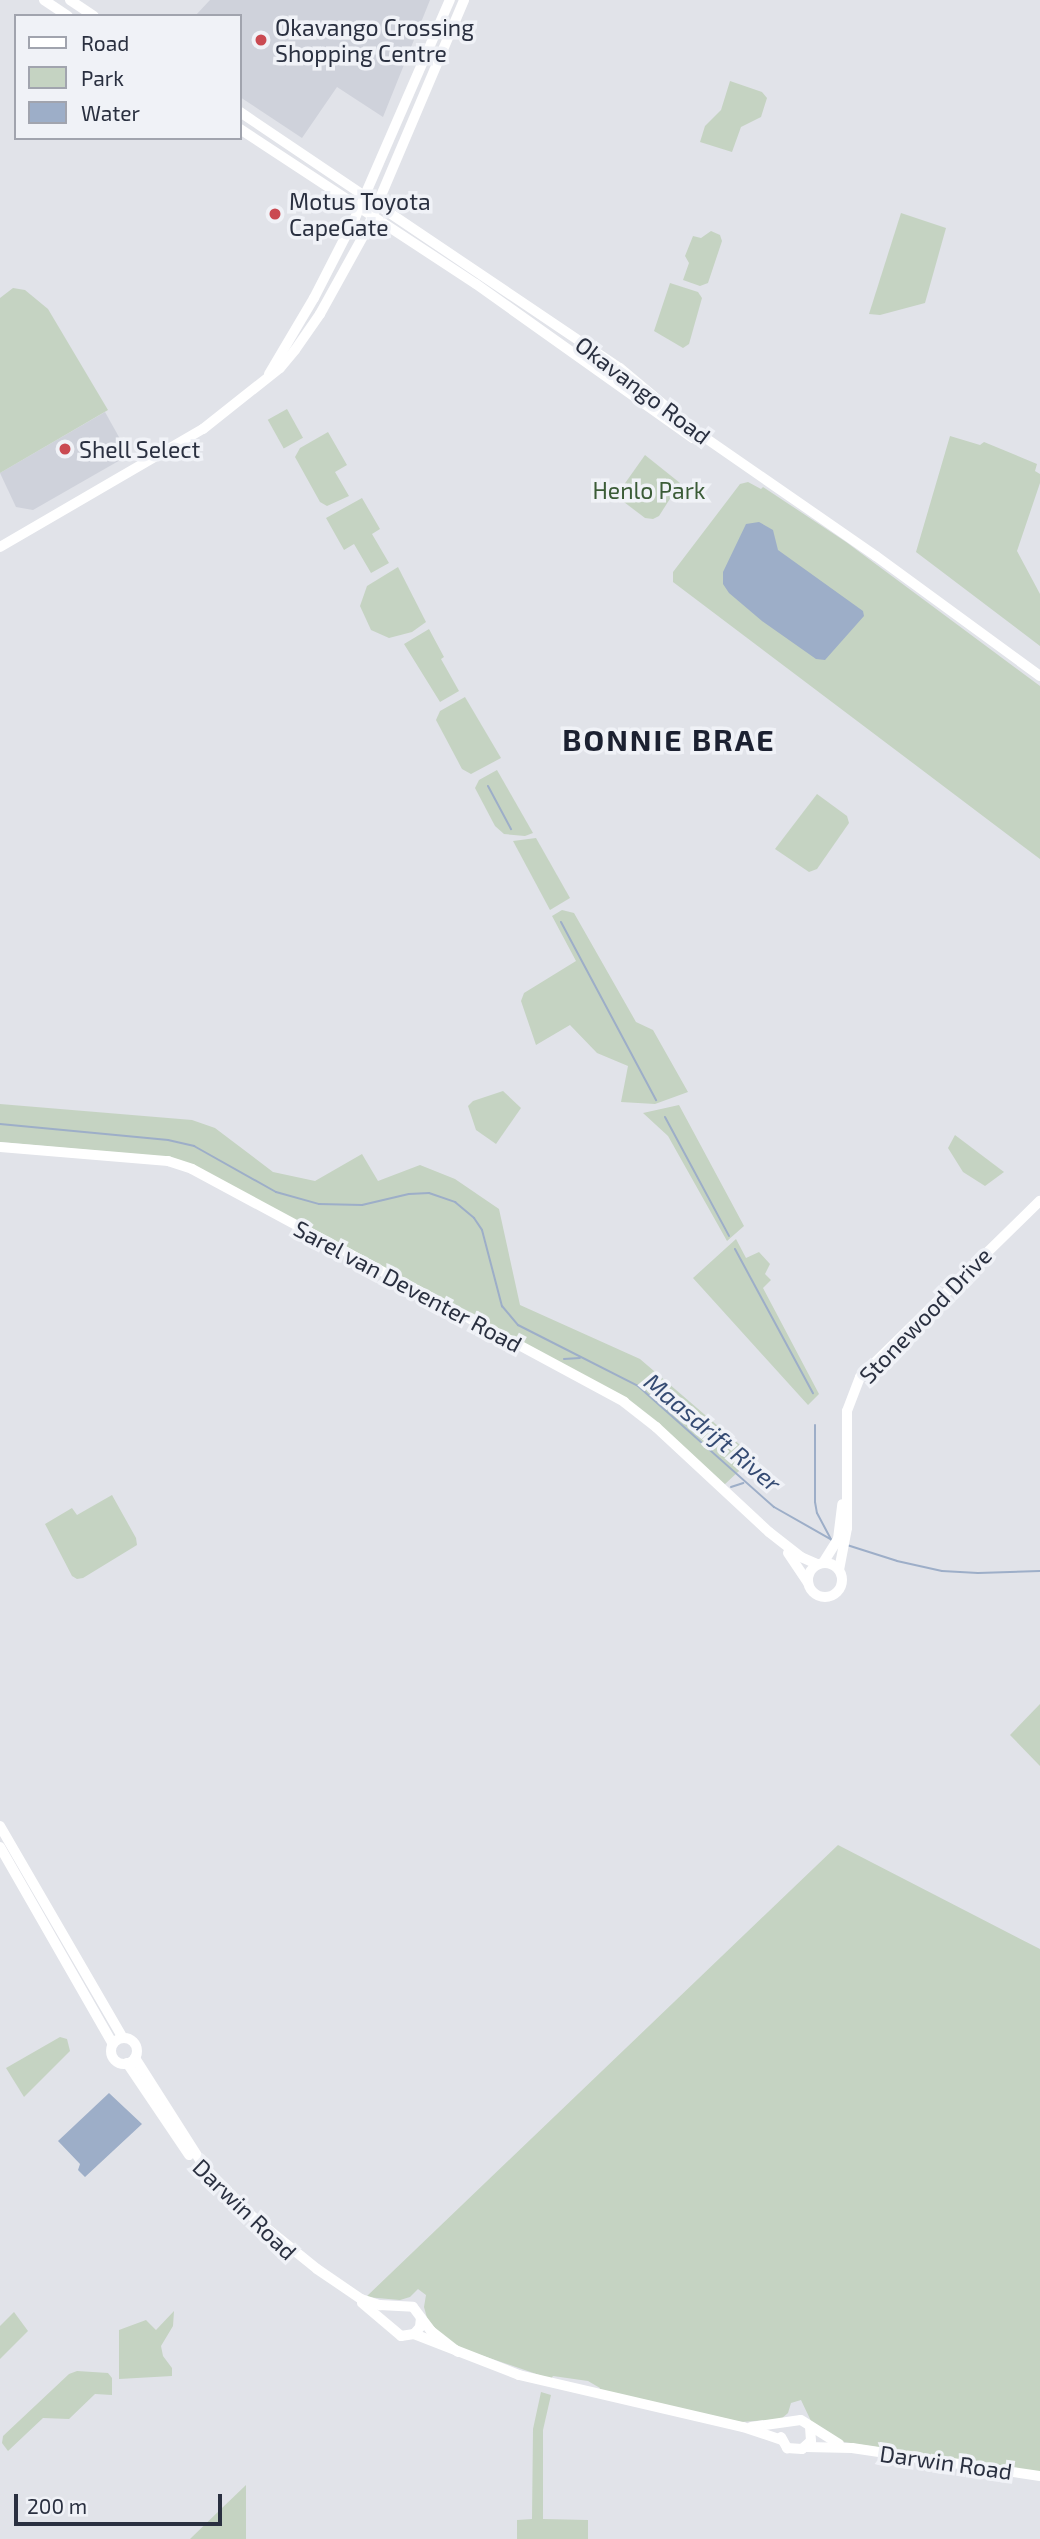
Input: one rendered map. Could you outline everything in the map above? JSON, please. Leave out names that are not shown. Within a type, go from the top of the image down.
[{"type":"street","points":[[44,0],[65,14]]},
{"type":"street","points":[[70,0],[91,14]]},
{"type":"street","points":[[0,547],[203,429],[245,397],[268,374],[318,290],[366,196],[450,0]]},
{"type":"street","points":[[268,374],[280,368],[320,314],[373,218],[464,0]]},
{"type":"street","name":"Okavango Road","points":[[242,113],[620,368],[694,430],[876,556],[1040,678]]},
{"type":"street","name":"Okavango Road","points":[[242,130],[614,378],[693,438],[844,538],[1040,678]]},
{"type":"street","name":"Sarel van Deventer Road","points":[[0,1147],[168,1161],[192,1169],[624,1402],[656,1427],[769,1532],[801,1557],[820,1564]]},
{"type":"street","name":"Stonewood Drive","points":[[839,1570],[838,1550],[843,1534],[846,1490],[847,1411],[860,1377],[1040,1201]]},
{"type":"street","name":"Sarel van Deventer Road","points":[[769,1532],[796,1562],[808,1583]]},
{"type":"street","name":"Stonewood Drive","points":[[820,1564],[838,1550]]},
{"type":"street","points":[[831,1563],[839,1570],[842,1583],[833,1595],[817,1595],[808,1583],[810,1572],[820,1564],[831,1563]]},
{"type":"street","points":[[0,1826],[123,2038],[135,2044],[131,2061],[115,2059],[113,2044],[0,1847]]},
{"type":"street","points":[[113,2044],[123,2038]]},
{"type":"street","name":"Darwin Road","points":[[131,2061],[205,2168],[254,2218],[348,2291],[369,2302],[400,2306]]},
{"type":"street","name":"Darwin Road","points":[[131,2061],[186,2152],[227,2197],[279,2245],[391,2326]]},
{"type":"street","points":[[458,2352],[431,2331],[414,2307],[400,2306],[392,2312],[391,2326],[401,2336],[414,2334],[458,2352],[553,2384],[743,2427],[782,2440],[791,2449],[806,2447],[812,2436],[810,2428],[797,2419],[785,2424],[743,2427]]},
{"type":"street","points":[[414,2334],[421,2318]]},
{"type":"street","points":[[782,2440],[781,2431],[785,2424]]},
{"type":"street","name":"Darwin Road","points":[[810,2428],[835,2443],[852,2448]]},
{"type":"street","name":"Darwin Road","points":[[806,2447],[852,2448],[1040,2476]]},
{"type":"shaded area","name":"Okavango Crossing Shopping Centre","points":[[210,0],[430,0],[383,117],[337,87],[302,138],[242,98],[242,14],[197,14]]},
{"type":"shaded area","points":[[105,412],[129,455],[33,510],[16,507],[0,473]]},
{"type":"green space","points":[[730,81],[762,92],[767,98],[761,117],[741,127],[732,152],[700,142],[705,126],[721,110]]},
{"type":"green space","points":[[901,213],[946,228],[925,303],[880,315],[869,314]]},
{"type":"green space","points":[[711,231],[720,235],[722,241],[708,283],[700,286],[683,280],[689,263],[685,256],[693,236],[701,238]]},
{"type":"green space","points":[[670,283],[698,292],[702,298],[689,344],[683,348],[654,331]]},
{"type":"green space","points":[[13,288],[25,290],[48,309],[108,410],[0,473],[0,298]]},
{"type":"green space","points":[[287,409],[303,438],[284,449],[268,420]]},
{"type":"green space","points":[[328,432],[347,465],[335,472],[349,496],[327,506],[320,502],[295,457],[300,448]]},
{"type":"green space","points":[[950,436],[980,445],[984,442],[1037,464],[1035,471],[1040,474],[1040,483],[1017,551],[1040,594],[1040,646],[916,552]]},
{"type":"green space","name":"Henlo Park","points":[[645,455],[680,483],[659,516],[653,519],[645,518],[616,496]]},
{"type":"green space","points":[[748,482],[761,489],[763,487],[846,542],[1040,686],[1040,859],[673,582],[673,572],[740,484]]},
{"type":"green space","points":[[362,498],[380,529],[372,534],[389,563],[371,573],[354,544],[344,550],[326,518]]},
{"type":"green space","points":[[398,567],[426,622],[412,632],[389,638],[371,630],[360,606],[367,586]]},
{"type":"green space","points":[[429,629],[444,657],[441,659],[459,691],[440,702],[404,644]]},
{"type":"green space","points":[[465,697],[501,758],[471,774],[462,769],[436,720],[440,711]]},
{"type":"green space","points":[[497,770],[533,833],[525,836],[504,834],[495,826],[475,788],[479,780]]},
{"type":"green space","points":[[817,794],[847,816],[849,823],[817,869],[809,872],[775,849]]},
{"type":"green space","points":[[536,838],[570,898],[550,910],[513,841]]},
{"type":"green space","points":[[562,910],[574,913],[636,1022],[653,1030],[688,1092],[655,1104],[621,1102],[628,1066],[597,1053],[570,1025],[536,1045],[521,1001],[524,993],[576,961],[552,916]]},
{"type":"green space","points":[[503,1091],[521,1108],[496,1144],[476,1130],[468,1106],[473,1101]]},
{"type":"green space","points":[[0,1104],[192,1120],[215,1128],[273,1172],[315,1181],[362,1154],[378,1181],[420,1165],[455,1179],[499,1209],[520,1305],[640,1359],[754,1457],[724,1485],[649,1416],[193,1165],[168,1157],[0,1142]]},
{"type":"green space","points":[[679,1105],[744,1226],[727,1241],[668,1136],[643,1113]]},
{"type":"green space","points":[[955,1135],[1004,1172],[985,1186],[963,1172],[948,1148]]},
{"type":"green space","points":[[736,1239],[746,1258],[759,1252],[770,1264],[765,1274],[771,1280],[763,1288],[819,1394],[808,1405],[693,1278]]},
{"type":"green space","points":[[112,1495],[136,1538],[137,1545],[77,1579],[72,1576],[45,1524],[72,1508],[77,1515]]},
{"type":"green space","points":[[1040,1704],[1040,1766],[1010,1735]]},
{"type":"green space","points":[[838,1845],[1040,1949],[1040,2472],[844,2442],[811,2421],[801,2400],[791,2403],[788,2413],[781,2419],[741,2422],[599,2390],[600,2388],[588,2381],[553,2376],[551,2379],[463,2349],[441,2336],[427,2318],[424,2307],[426,2295],[418,2289],[410,2297],[400,2300],[366,2297]]},
{"type":"green space","points":[[60,2037],[67,2039],[70,2051],[24,2097],[6,2068]]},
{"type":"green space","points":[[174,2311],[173,2326],[161,2346],[163,2356],[172,2368],[172,2376],[119,2379],[119,2330],[146,2320],[156,2330]]},
{"type":"green space","points":[[14,2312],[28,2331],[0,2359],[0,2326]]},
{"type":"green space","points":[[77,2371],[108,2373],[112,2378],[112,2395],[95,2394],[69,2419],[43,2418],[8,2451],[2,2443],[3,2436],[69,2374]]},
{"type":"green space","points":[[541,2392],[551,2395],[543,2430],[543,2519],[588,2520],[588,2539],[517,2539],[517,2520],[532,2519],[533,2429]]},
{"type":"green space","points":[[246,2485],[246,2539],[190,2539],[222,2508]]},
{"type":"water","points":[[759,522],[773,530],[778,550],[863,611],[864,616],[825,660],[816,659],[762,621],[729,593],[723,584],[723,572],[746,524]]},
{"type":"water","points":[[109,2093],[142,2124],[85,2177],[78,2170],[80,2164],[58,2141]]},
{"type":"waterway","points":[[488,786],[511,829]]},
{"type":"waterway","points":[[561,922],[656,1100]]},
{"type":"waterway","points":[[665,1117],[729,1236]]},
{"type":"waterway","name":"Maasdrift River","points":[[0,1124],[168,1140],[194,1146],[276,1192],[319,1204],[362,1205],[409,1194],[429,1193],[455,1202],[474,1218],[482,1230],[502,1306],[518,1325],[638,1386],[774,1507],[832,1540]]},
{"type":"waterway","points":[[735,1249],[813,1393]]},
{"type":"waterway","points":[[564,1359],[580,1358]]},
{"type":"waterway","points":[[815,1425],[815,1502],[817,1513],[831,1539]]},
{"type":"waterway","points":[[731,1487],[743,1483]]},
{"type":"waterway","name":"Maasdrift River","points":[[847,1545],[897,1561],[942,1571],[1040,1571]]},
{"type":"place","name":"Okavango Crossing Shopping Centre","points":[[261,40]]},
{"type":"place","name":"Motus Toyota CapeGate","points":[[275,214]]},
{"type":"place","name":"Shell Select","points":[[65,449]]},
{"type":"district","name":"BONNIE BRAE","points":[[669,739]]}]
